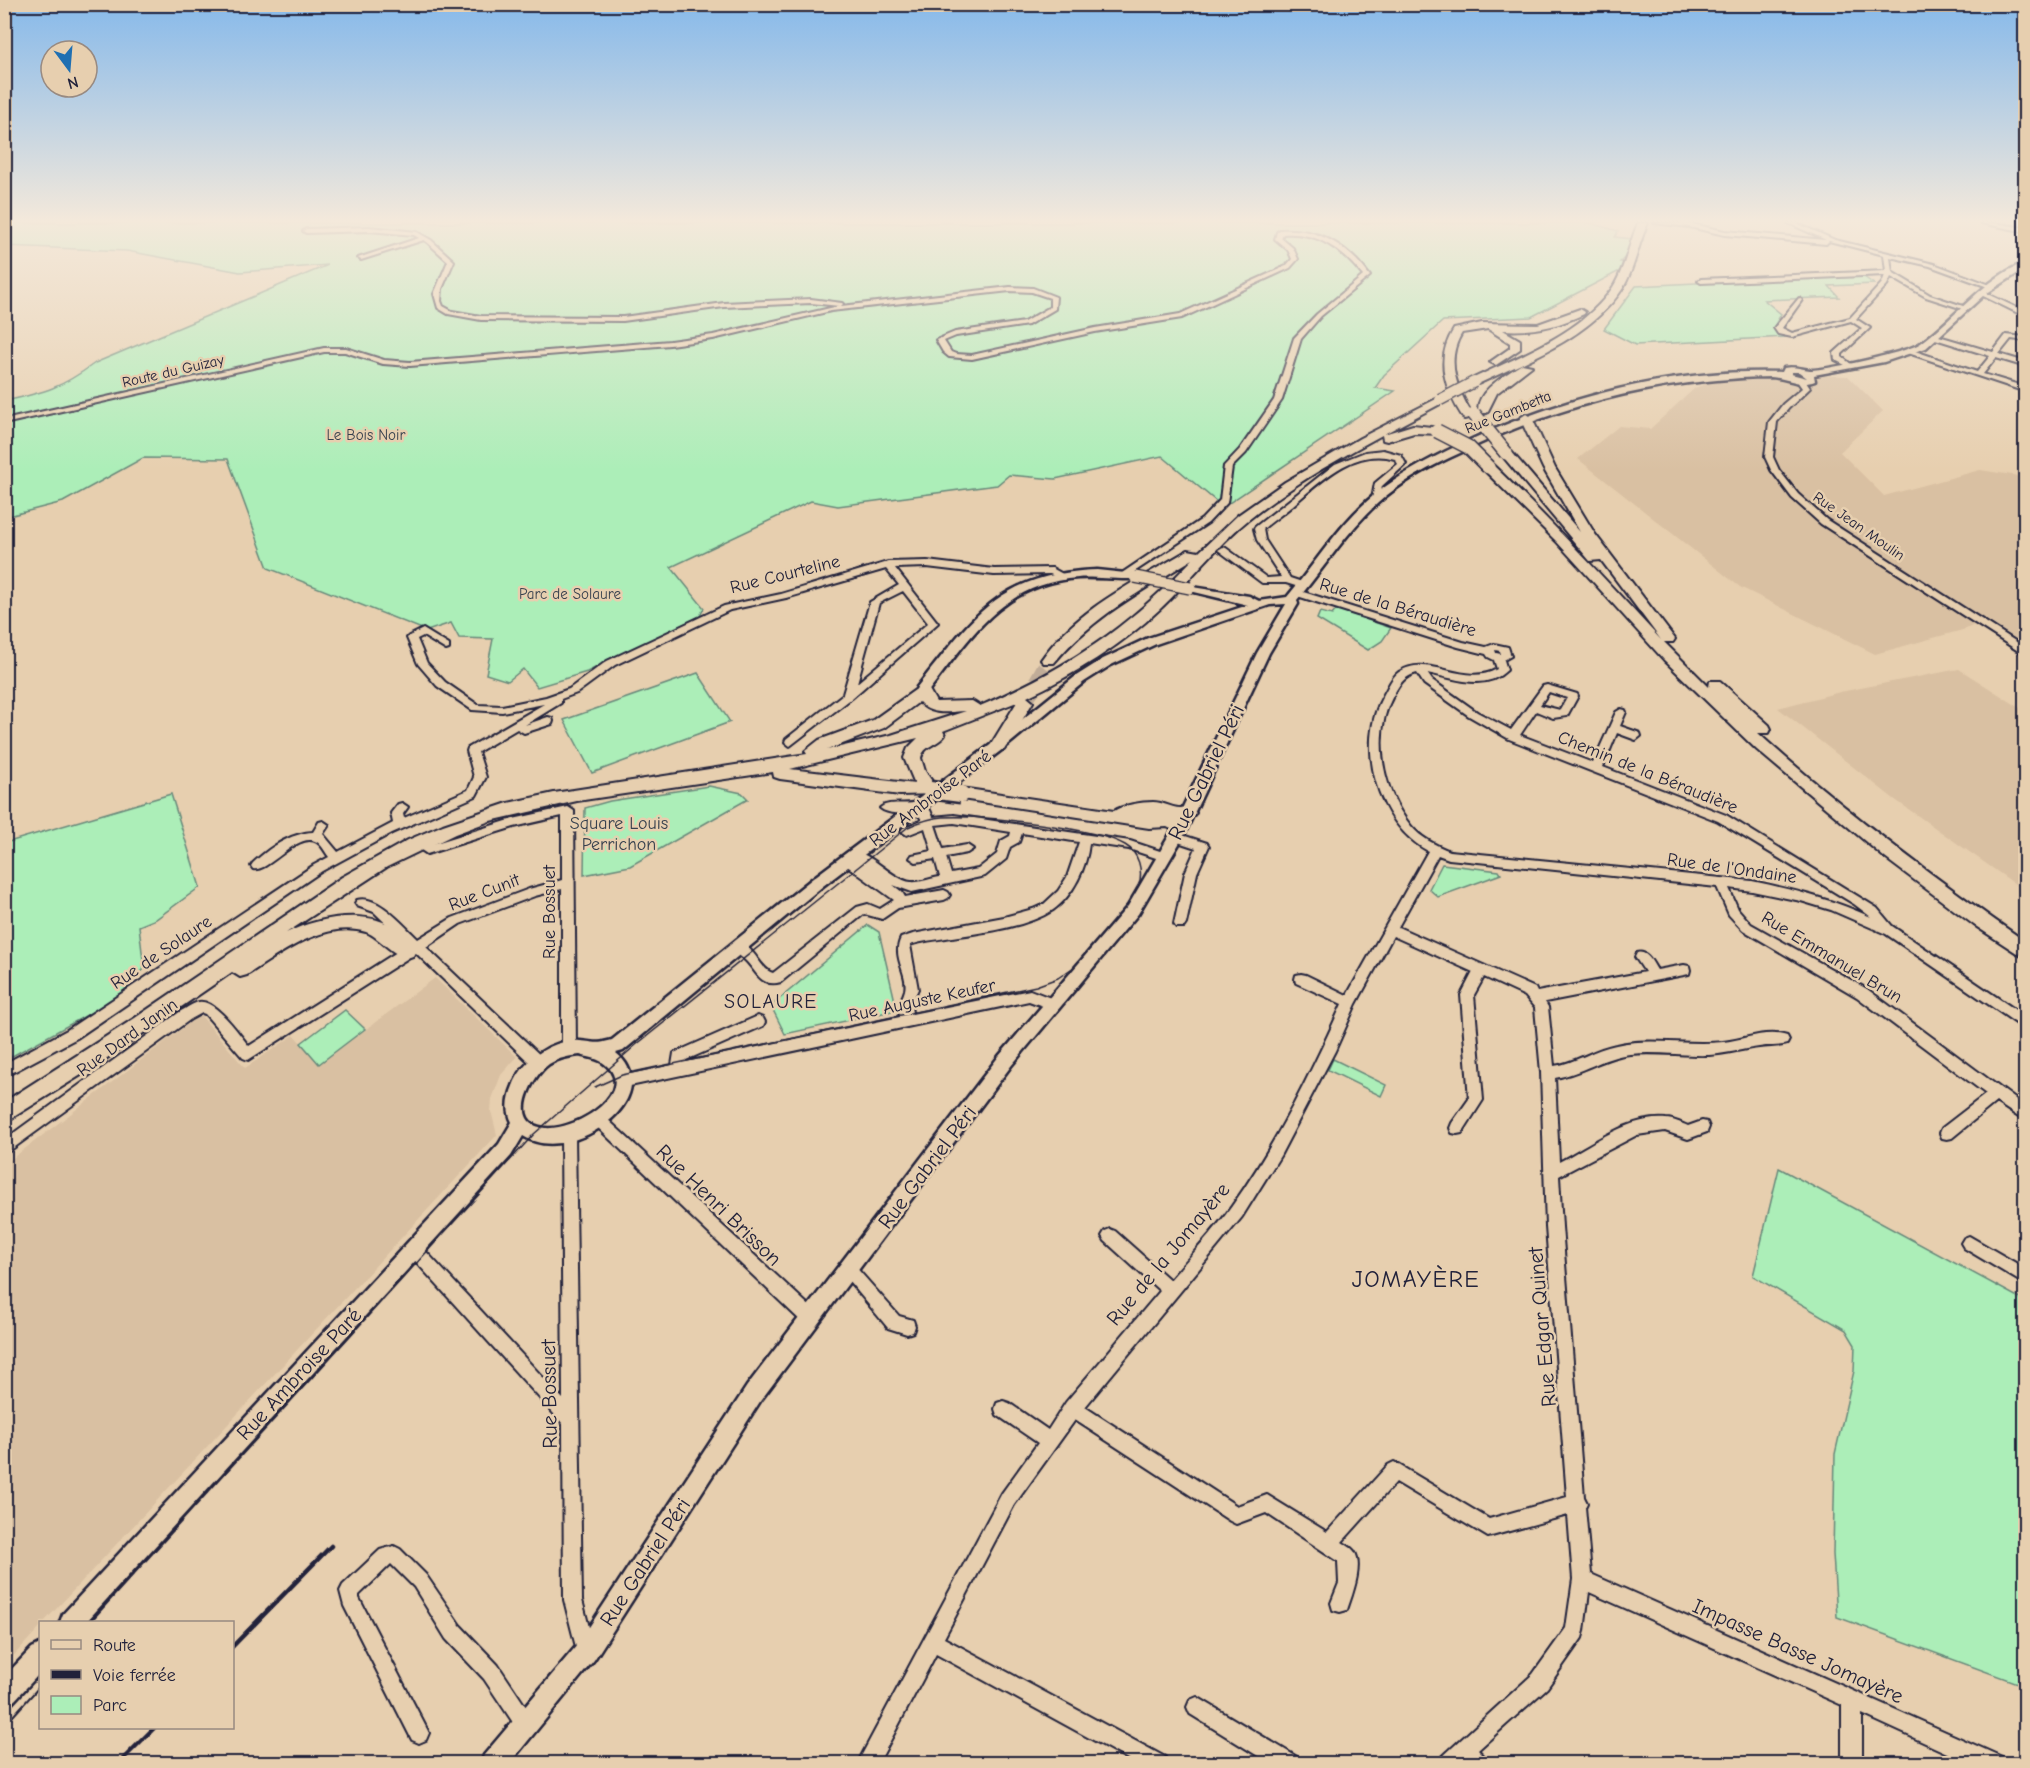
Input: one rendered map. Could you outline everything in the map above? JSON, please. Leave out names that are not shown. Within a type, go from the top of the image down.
[{"type":"highway","points":[[1475,414],[1493,390],[1569,337],[1576,327],[1599,306]]},
{"type":"highway","points":[[1475,414],[1452,389],[1447,365],[1448,348],[1453,338],[1467,327],[1542,326],[1560,322],[1590,307]]},
{"type":"highway","points":[[1488,368],[1567,326],[1590,307]]},
{"type":"highway","points":[[4,1114],[59,1080],[342,884],[430,837],[480,818],[533,803],[745,771],[862,749],[951,723],[1043,683],[1111,642],[1156,605],[1242,519],[1342,451],[1439,397],[1576,327]]},
{"type":"highway","points":[[1473,379],[1515,349],[1516,342],[1509,336],[1496,331],[1481,329],[1466,332],[1457,341],[1454,366],[1458,386],[1475,414],[1584,562]]},
{"type":"highway","points":[[4,1100],[168,993],[331,878],[395,843],[451,818],[509,800],[565,788],[813,751],[884,735],[972,706],[1036,678],[1085,650],[1128,619],[1233,516],[1264,491],[1349,441],[1439,397]]},
{"type":"highway","points":[[1526,418],[1550,468],[1589,536],[1661,627],[1676,654]]},
{"type":"highway","points":[[1269,500],[1344,457],[1389,436],[1413,429],[1437,431],[1468,447],[1676,654],[1862,815],[2025,941]]},
{"type":"highway","points":[[1503,453],[1731,718],[1845,817],[1954,902],[2025,952]]},
{"type":"highway","points":[[1049,660],[1074,632],[1097,614],[1193,554]]},
{"type":"highway","points":[[813,751],[825,743],[876,725],[905,706],[922,690],[924,698],[932,707],[972,706]]},
{"type":"highway","points":[[998,746],[1025,702]]},
{"type":"highway","points":[[928,789],[913,768],[914,753],[918,746],[939,734],[951,723]]},
{"type":"highway","points":[[745,771],[763,774],[808,775],[900,789],[928,789],[1149,822],[1175,833]]},
{"type":"highway","points":[[59,1080],[120,1047],[289,938],[342,922],[366,924],[383,930],[411,948]]},
{"type":"main road","points":[[1786,375],[1801,381],[1812,378],[1808,373],[1909,352],[1935,336],[1963,307]]},
{"type":"main road","name":"Rue Gambetta","points":[[1297,593],[1334,542],[1376,499],[1431,462],[1526,418],[1577,401],[1631,388],[1727,376],[1786,375],[1785,372],[1790,369],[1808,373]]},
{"type":"main road","name":"Rue Courteline","points":[[1063,577],[1097,573],[1130,576],[1249,600],[1258,606]]},
{"type":"main road","points":[[922,690],[974,624],[994,604],[1024,587],[1063,577]]},
{"type":"main road","name":"Rue Ambroise Paré","points":[[599,1051],[617,1046],[851,857],[901,828],[918,806],[998,746],[1080,679],[1107,662],[1152,641],[1297,593]]},
{"type":"main road","name":"Rue Gabriel Péri","points":[[493,1764],[527,1726],[586,1652],[754,1393],[1005,1061],[1051,1004],[1119,928],[1152,881],[1263,653],[1297,593]]},
{"type":"main road","points":[[569,1049],[599,1051],[618,1065],[623,1077],[616,1103],[600,1121],[568,1135],[540,1136],[521,1123],[516,1111],[517,1094],[524,1077],[538,1062],[569,1049]]},
{"type":"main road","name":"Rue Ambroise Paré","points":[[73,1621],[509,1145],[521,1123]]},
{"type":"main road","points":[[4,1695],[39,1657]]},
{"type":"street","points":[[440,306],[443,310],[462,316],[515,319],[630,319],[721,306]]},
{"type":"street","name":"Route du Guizay","points":[[4,422],[324,350],[346,350],[383,362],[410,364],[670,343],[713,337],[855,306]]},
{"type":"street","name":"Route du Guizay","points":[[1053,306],[1053,308],[1026,324],[955,334],[940,340],[943,350],[952,357],[972,357],[1095,330],[1182,316],[1205,306]]},
{"type":"street","name":"Route du Guizay","points":[[1130,576],[1205,521],[1224,501],[1228,466],[1243,451],[1278,400],[1298,338],[1331,306]]},
{"type":"street","points":[[1795,306],[1778,328],[1781,333],[1792,335],[1852,319],[1865,306]]},
{"type":"street","points":[[1958,306],[1963,307]]},
{"type":"street","points":[[2006,306],[2025,315]]},
{"type":"street","points":[[1847,364],[1838,358],[1838,354],[1866,328],[1852,319]]},
{"type":"street","points":[[1935,336],[2025,365]]},
{"type":"street","points":[[1978,375],[2008,337],[2025,339]]},
{"type":"street","points":[[1909,352],[2025,390]]},
{"type":"street","name":"Rue Jean Moulin","points":[[1801,381],[1806,388],[1786,406],[1773,422],[1770,431],[1769,457],[1775,470],[1795,496],[1824,522],[2025,653]]},
{"type":"street","points":[[1287,580],[1258,534],[1262,525],[1325,473],[1369,452],[1378,451],[1398,457],[1402,464],[1378,485],[1376,499]]},
{"type":"street","name":"Rue de la Béraudière","points":[[1223,550],[1265,581],[1287,580],[1297,593],[1461,645],[1489,651],[1499,658],[1502,670],[1486,679],[1471,680],[1421,671]]},
{"type":"street","name":"Rue Courteline","points":[[446,647],[423,632],[412,638],[423,664],[441,684],[476,708],[502,709],[527,705],[573,691],[611,663],[704,616],[727,608],[783,596],[888,565],[927,564],[994,572],[1052,571],[1063,577]]},
{"type":"street","points":[[790,742],[933,623],[888,565]]},
{"type":"street","points":[[848,696],[875,602],[904,586]]},
{"type":"street","points":[[1421,671],[1403,674],[1382,705],[1377,722],[1378,762],[1392,804],[1401,822],[1417,838],[1435,850]]},
{"type":"street","name":"Chemin de la Béraudière","points":[[1421,671],[1428,682],[1473,714],[1513,736],[1722,818],[1873,911],[1890,931]]},
{"type":"street","name":"Rue de Solaure","points":[[4,1071],[72,1034],[136,992],[324,842],[401,813],[472,793],[480,777],[472,751],[573,691]]},
{"type":"street","points":[[1513,736],[1534,707]]},
{"type":"street","points":[[1596,770],[1621,712]]},
{"type":"street","points":[[519,725],[524,729],[548,721]]},
{"type":"street","points":[[1614,728],[1636,736]]},
{"type":"street","points":[[947,880],[930,821],[926,813],[918,806],[902,809],[886,808],[901,828],[930,821],[954,819],[1130,845],[1175,833],[1203,846],[1191,873],[1180,924]]},
{"type":"street","name":"Rue Bossuet","points":[[427,850],[513,823],[568,811],[569,1049]]},
{"type":"street","points":[[851,857],[894,881],[912,887],[981,873],[1002,856],[1005,843],[1015,839],[1018,829]]},
{"type":"street","name":"Rue de Solaure","points":[[266,856],[307,837],[324,842]]},
{"type":"street","points":[[907,1021],[904,1004],[912,989],[903,948],[905,942],[1020,917],[1047,908],[1075,875],[1084,844]]},
{"type":"street","points":[[916,858],[967,849]]},
{"type":"street","name":"Rue de l'Ondaine","points":[[1435,850],[1449,855],[1721,883],[1801,896],[1835,906],[1890,931],[2025,1025]]},
{"type":"street","name":"Rue de la Jomayère","points":[[867,1764],[1008,1499],[1072,1408],[1244,1202],[1281,1141],[1330,1047],[1350,1002],[1435,850]]},
{"type":"street","points":[[851,857],[898,895],[900,903]]},
{"type":"street","name":"Rue Emmanuel Brun","points":[[1721,883],[1733,912],[1747,927],[1862,993],[2025,1116]]},
{"type":"street","name":"Rue Cunit","points":[[411,948],[456,921],[533,892],[569,884]]},
{"type":"street","points":[[737,948],[752,958],[760,973],[767,978],[776,978],[859,911],[868,909],[882,914],[900,903],[944,895]]},
{"type":"street","points":[[361,903],[378,909],[411,948],[538,1062]]},
{"type":"street","points":[[1391,930],[1530,992],[1535,998],[1684,970]]},
{"type":"street","name":"Rue Dard Janin","points":[[4,1149],[186,1015],[201,1007],[210,1010],[248,1053],[411,948]]},
{"type":"street","points":[[1641,957],[1654,975]]},
{"type":"street","points":[[136,992],[140,981],[158,966]]},
{"type":"street","points":[[1457,1128],[1476,1100],[1467,995],[1481,970]]},
{"type":"street","points":[[1301,980],[1350,1002]]},
{"type":"street","name":"Rue Auguste Keufer","points":[[623,1077],[630,1080],[680,1070],[1030,995],[1051,1004]]},
{"type":"street","name":"Rue Edgar Quinet","points":[[1464,1759],[1540,1681],[1575,1631],[1582,1579],[1552,1172],[1548,1072],[1541,1007],[1535,998]]},
{"type":"street","points":[[680,1070],[679,1057],[758,1022]]},
{"type":"street","points":[[1548,1072],[1558,1073],[1603,1053],[1620,1049],[1723,1048],[1761,1038],[1782,1040]]},
{"type":"street","points":[[1947,1133],[1996,1094]]},
{"type":"street","name":"Rue Henri Brisson","points":[[600,1121],[810,1318]]},
{"type":"street","points":[[1552,1172],[1619,1137],[1639,1130],[1666,1125],[1688,1133],[1702,1127]]},
{"type":"street","name":"Rue Bossuet","points":[[568,1135],[573,1600],[586,1652]]},
{"type":"street","points":[[1110,1236],[1170,1290]]},
{"type":"street","points":[[1969,1243],[2025,1278]]},
{"type":"street","points":[[414,1249],[572,1422]]},
{"type":"street","points":[[849,1270],[894,1322],[907,1326]]},
{"type":"street","points":[[1072,1408],[1236,1515],[1267,1504],[1347,1556],[1348,1583],[1340,1604]]},
{"type":"street","points":[[1003,1409],[1048,1440]]},
{"type":"street","points":[[1328,1544],[1394,1471],[1488,1528],[1578,1503]]},
{"type":"street","points":[[418,1733],[350,1600],[349,1591],[386,1556],[394,1555],[420,1581],[453,1632],[491,1672],[527,1726]]},
{"type":"street","name":"Impasse Basse Jomayère","points":[[1582,1579],[1995,1764]]},
{"type":"street","points":[[932,1642],[1158,1764]]},
{"type":"street","points":[[1852,1699],[1852,1764]]},
{"type":"street","points":[[1197,1707],[1290,1764]]},
{"type":"shaded area","points":[[1783,375],[1848,376],[1883,411],[1840,452],[1884,496],[1980,470],[2025,477],[2025,645],[1986,619],[1966,629],[1875,654],[1740,587],[1578,459],[1619,426],[1650,429],[1695,388],[1708,383]]},
{"type":"shaded area","points":[[1959,669],[2025,711],[2025,891],[1894,799],[1778,708],[1840,692]]},
{"type":"shaded area","points":[[435,978],[517,1057],[501,1075],[492,1099],[491,1111],[497,1135],[45,1621],[39,1621],[39,1628],[5,1665],[5,1164],[196,1018],[202,1017],[245,1068],[294,1035],[319,1064]]},
{"type":"green space","points":[[232,306],[1553,306],[1531,317],[1443,321],[1384,375],[1375,388],[1395,391],[1223,507],[1162,456],[1055,479],[1009,475],[997,485],[838,506],[811,501],[671,567],[704,608],[700,616],[587,672],[537,687],[523,669],[508,681],[486,674],[493,639],[459,638],[451,623],[427,631],[268,568],[228,459],[143,458],[63,502],[5,517],[5,401],[53,388],[95,363]]},
{"type":"green space","points":[[1621,306],[1771,306],[1781,314],[1773,328],[1786,337],[1635,345],[1604,329]]},
{"type":"green space","points":[[1337,609],[1391,628],[1382,641],[1368,650],[1317,619],[1320,612],[1332,615]]},
{"type":"green space","points":[[698,673],[730,722],[592,773],[564,720]]},
{"type":"green space","name":"Square Louis Perrichon","points":[[709,786],[742,793],[748,799],[630,866],[584,875],[585,808],[610,801]]},
{"type":"green space","points":[[171,794],[200,887],[156,919],[139,926],[144,969],[116,999],[5,1060],[5,843]]},
{"type":"green space","points":[[1442,864],[1499,871],[1501,874],[1438,897],[1429,889]]},
{"type":"green space","points":[[868,925],[879,932],[897,1010],[785,1034],[771,1006]]},
{"type":"green space","points":[[345,1010],[365,1029],[319,1064],[301,1043]]},
{"type":"green space","points":[[1333,1059],[1386,1085],[1381,1096],[1328,1070]]},
{"type":"green space","points":[[1779,1168],[2025,1301],[2025,1686],[1837,1617],[1833,1554],[1835,1454],[1854,1371],[1855,1345],[1846,1330],[1753,1276]]},
{"type":"tunnel","points":[[1025,702],[1049,660]]},
{"type":"tram line","points":[[383,1300],[534,1134],[636,1045],[908,827],[934,818],[960,817],[1009,820],[1089,833],[1130,848],[1139,862],[1139,885]]},
{"type":"tram line","points":[[595,1087],[622,1075],[1036,986],[1058,978],[1071,969]]},
{"type":"tram line","points":[[91,1621],[384,1298]]},
{"type":"tram line","points":[[4,1726],[39,1687]]},
{"type":"railway","points":[[234,1645],[331,1546]]},
{"type":"railway","points":[[118,1764],[153,1729]]},
{"type":"district","name":"SOLAURE","points":[[771,1001]]},
{"type":"district","name":"JOMAYÈRE","points":[[1416,1279]]},
{"type":"park label","name":"Le Bois Noir","points":[[366,435]]},
{"type":"park label","name":"Parc de Solaure","points":[[570,594]]}]
